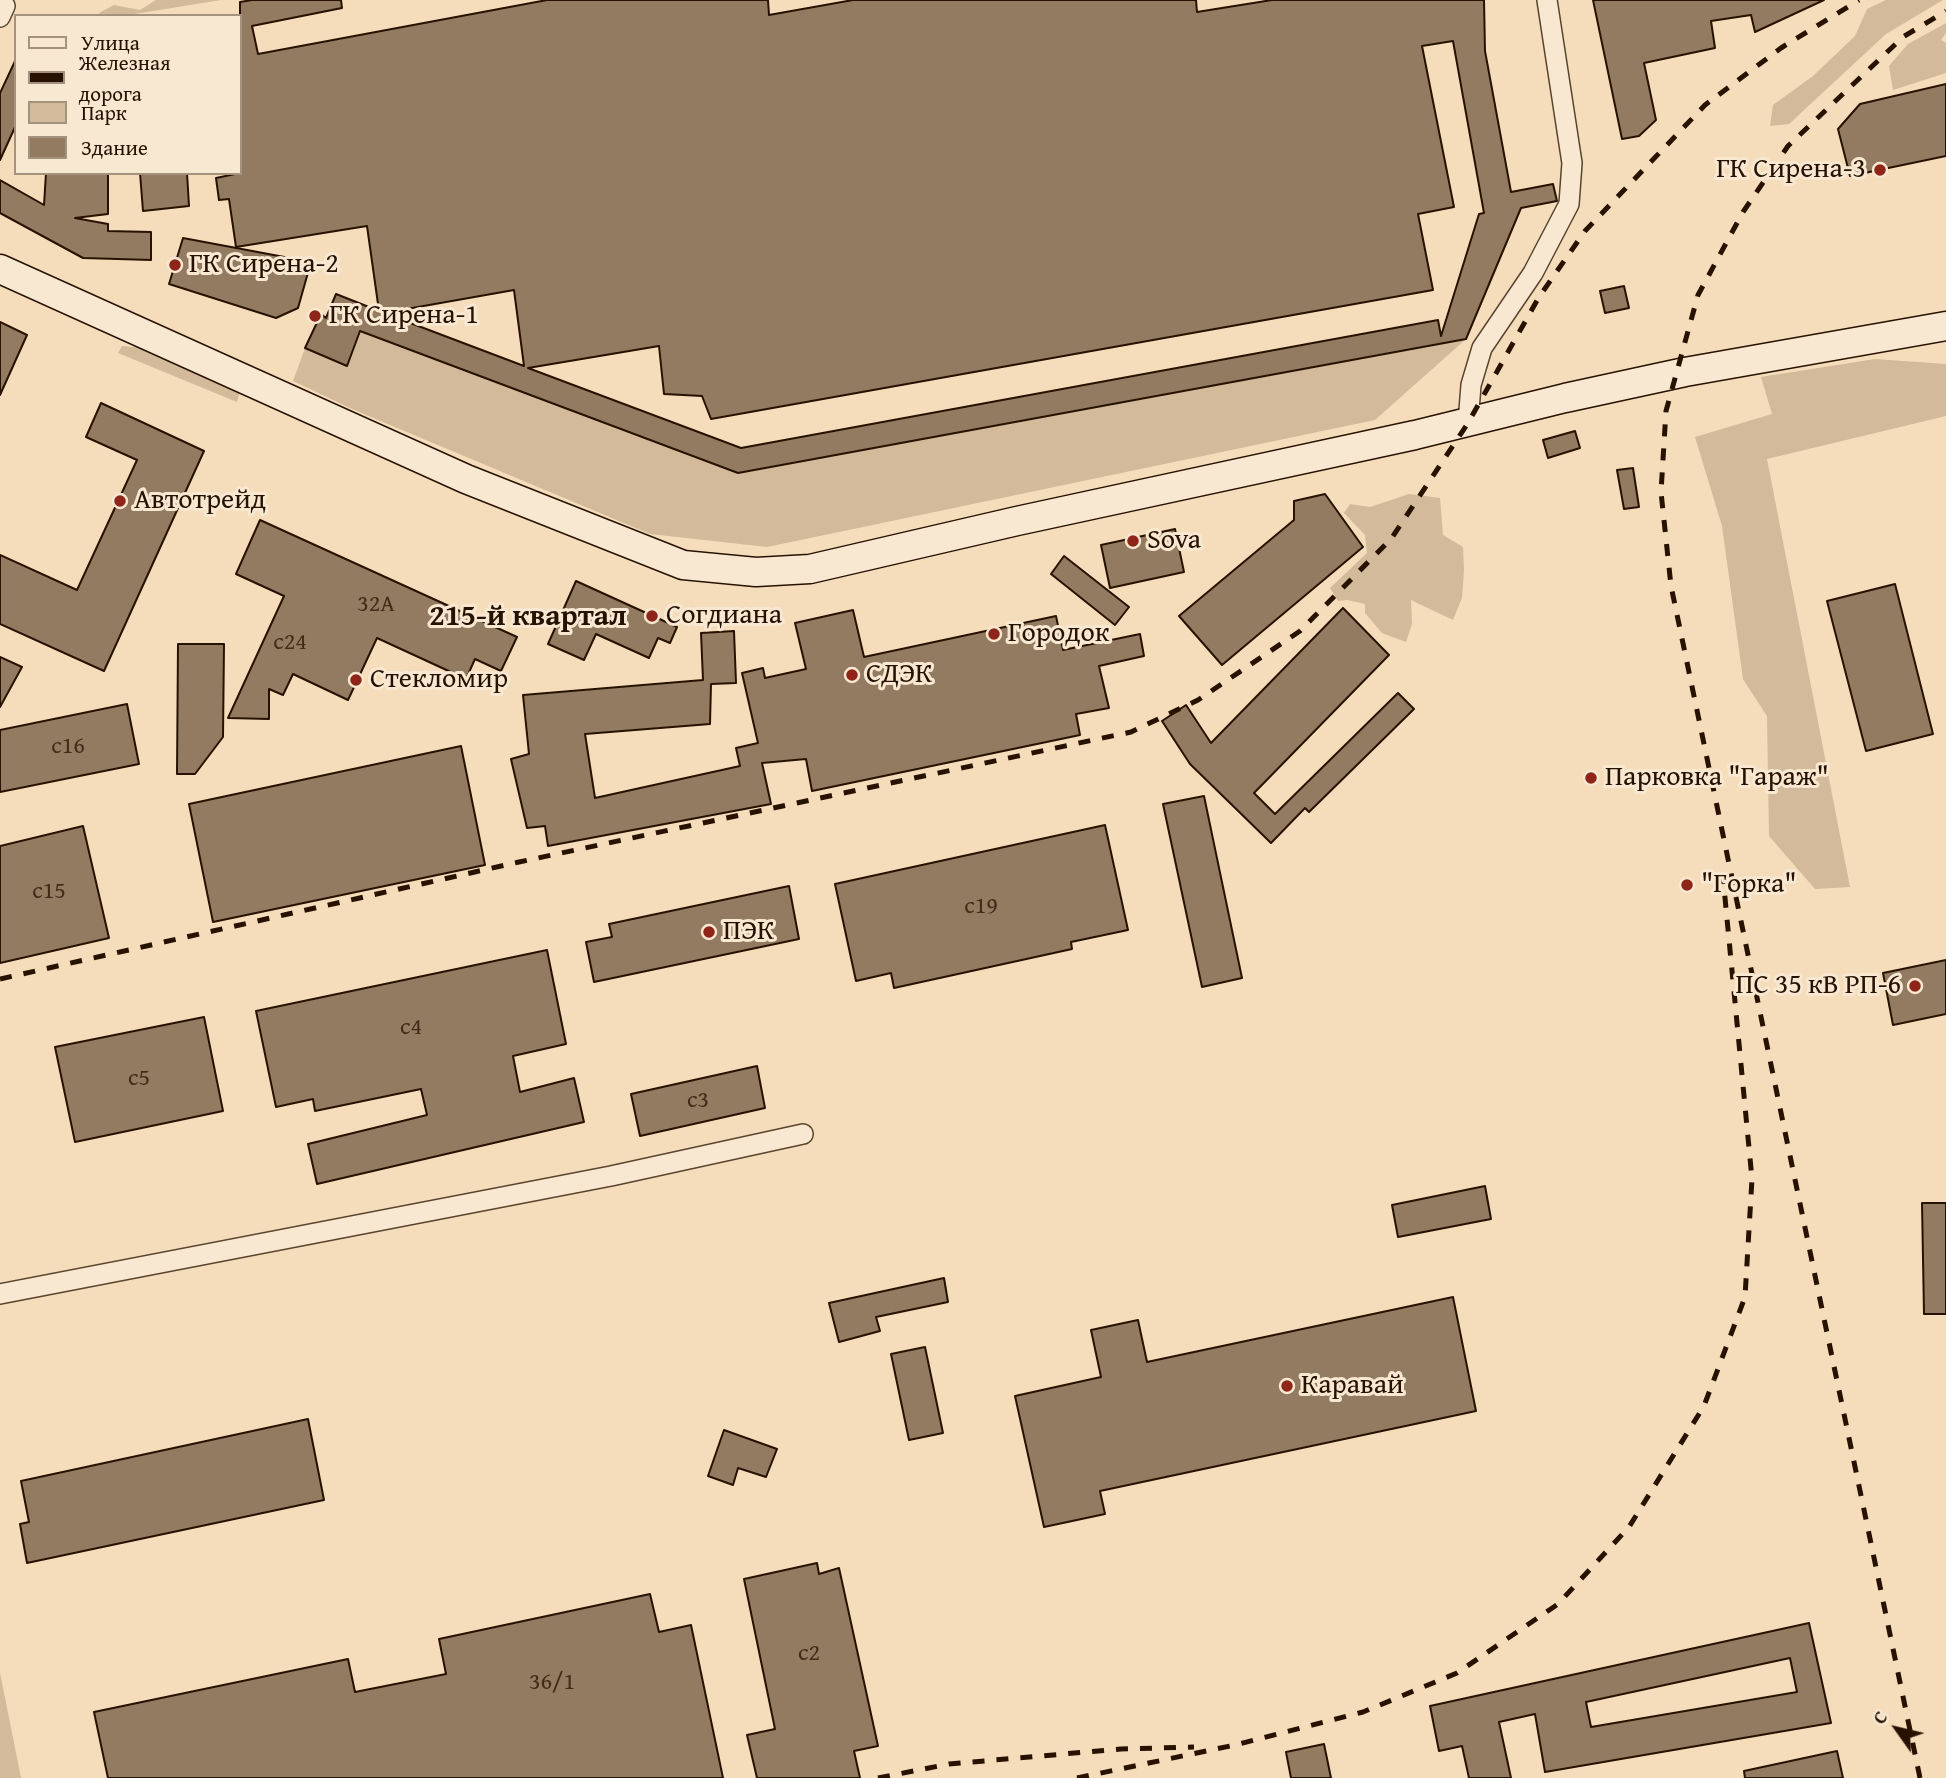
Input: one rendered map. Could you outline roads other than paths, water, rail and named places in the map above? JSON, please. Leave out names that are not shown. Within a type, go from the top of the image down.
[{"type":"street","points":[[1468,423],[1471,385],[1482,348],[1534,273],[1569,204],[1572,163],[1547,0]]},
{"type":"street","points":[[0,269],[466,479],[683,565],[756,572],[810,569],[1685,372],[1946,326]]},
{"type":"street","points":[[0,1294],[611,1176],[803,1134]]},
{"type":"railway","points":[[0,979],[519,862],[1131,732],[1198,700],[1300,631],[1391,539],[1468,423],[1539,297],[1585,231],[1705,105],[1781,48],[1859,0]]},
{"type":"railway","points":[[1920,1778],[1671,586],[1661,492],[1666,411],[1698,295],[1743,212],[1788,146],[1903,37],[1946,11]]},
{"type":"railway","points":[[1077,1778],[1235,1745],[1363,1712],[1457,1673],[1558,1604],[1629,1527],[1704,1406],[1745,1297],[1752,1179],[1723,877]]},
{"type":"railway","points":[[878,1778],[949,1764],[1121,1749],[1194,1747]]},
{"type":"place","name":"ГК Сирена-3","points":[[1880,170]]},
{"type":"place","name":"ГК Сирена-2","points":[[175,265]]},
{"type":"place","name":"ГК Сирена-1","points":[[315,316]]},
{"type":"place","name":"Автотрейд","points":[[120,501]]},
{"type":"place","name":"Sova","points":[[1133,541]]},
{"type":"place","name":"Согдиана","points":[[652,616]]},
{"type":"place","name":"Городок","points":[[994,634]]},
{"type":"place","name":"СДЭК","points":[[852,675]]},
{"type":"place","name":"Стекломир","points":[[356,680]]},
{"type":"place","name":"Парковка \"Гараж\"","points":[[1591,778]]},
{"type":"place","name":"\"Горка\"","points":[[1687,885]]},
{"type":"place","name":"ПЭК","points":[[709,932]]},
{"type":"place","name":"ПС 35 кВ РП-6","points":[[1915,986]]},
{"type":"place","name":"Каравай","points":[[1287,1386]]},
{"type":"district","name":"215-й квартал","points":[[528,617]]}]
